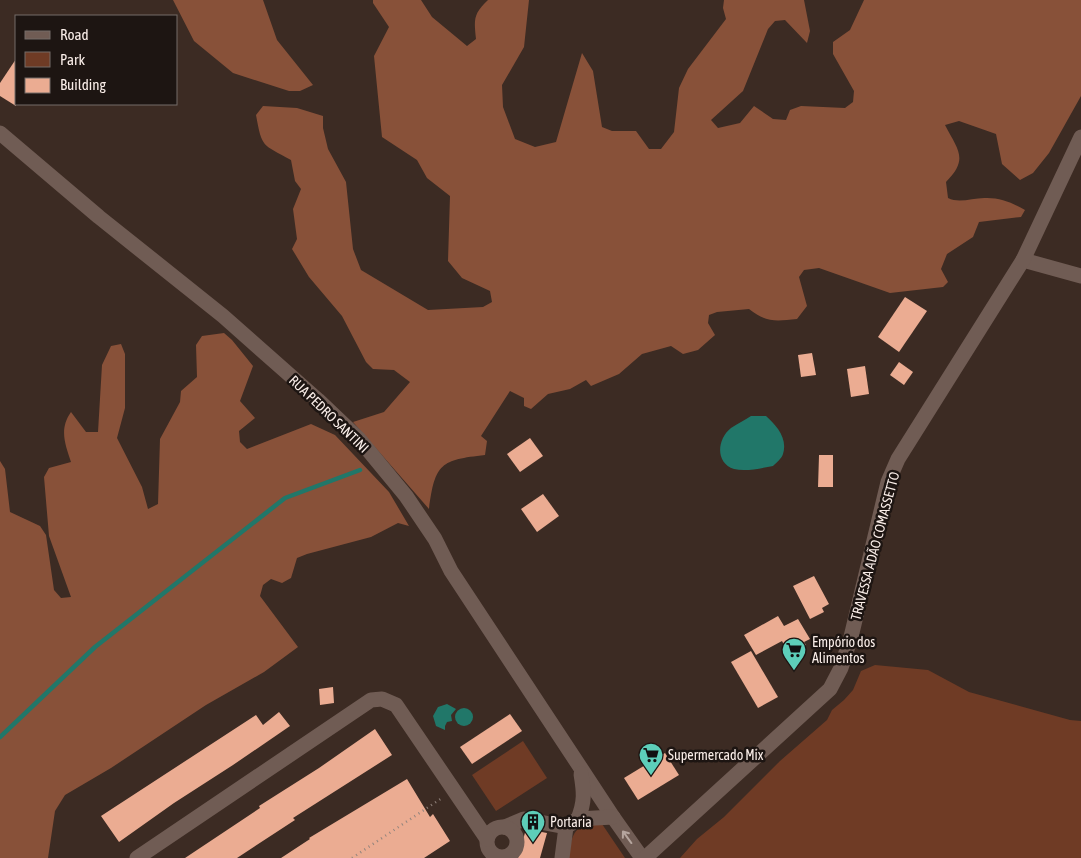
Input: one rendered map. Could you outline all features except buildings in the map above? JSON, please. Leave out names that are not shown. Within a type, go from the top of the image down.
[{"type":"street","name":"RUA PEDRO SANTINI","points":[[0,133],[99,217],[223,316],[359,439],[406,496],[435,539],[451,571],[612,817],[643,858]]},
{"type":"street","name":"TRAVESSA ADÃO COMASSETTO","points":[[643,858],[830,688],[841,668],[848,645],[869,567],[888,482],[898,459],[1023,260],[1076,160],[1081,137]]},
{"type":"street","points":[[1023,260],[1081,276]]},
{"type":"street","points":[[137,858],[370,700],[382,699],[396,705],[488,839],[490,850],[494,854],[505,857],[515,850],[517,839],[515,833],[505,827]]},
{"type":"street","name":"RUA PEDRO SANTINI","points":[[562,858],[572,823],[583,807],[585,794],[579,765]]},
{"type":"street","points":[[488,839],[494,829],[505,827],[524,819],[572,823],[612,817]]},
{"type":"path","points":[[352,858],[454,790]]},
{"type":"green space","points":[[875,665],[928,670],[969,692],[1070,720],[1081,721],[1081,858],[680,858],[697,839],[724,817],[780,761],[827,720],[832,710],[853,690],[861,671]]},
{"type":"green space","points":[[523,741],[547,778],[496,811],[472,775]]},
{"type":"green space","points":[[602,824],[625,858],[568,858],[571,841],[576,831],[585,826]]},
{"type":"shaded area","points":[[173,0],[263,0],[277,40],[313,85],[300,91],[289,91],[233,73],[194,41]]},
{"type":"shaded area","points":[[373,0],[421,0],[432,17],[467,46],[476,39],[477,13],[488,0],[529,0],[524,47],[502,85],[503,107],[515,139],[535,147],[556,142],[582,53],[593,71],[602,127],[612,131],[636,131],[649,149],[661,149],[674,132],[679,88],[688,69],[726,19],[723,8],[724,0],[804,0],[810,31],[807,43],[785,20],[775,21],[768,29],[743,91],[711,120],[718,128],[740,123],[754,106],[773,119],[786,120],[790,110],[801,106],[845,108],[853,102],[854,91],[833,54],[833,42],[850,30],[864,0],[1081,0],[1081,96],[1049,153],[1033,173],[1020,180],[1002,164],[996,134],[959,121],[945,125],[959,154],[957,167],[946,182],[948,198],[953,200],[997,199],[1025,210],[1021,217],[979,222],[973,237],[947,254],[941,269],[948,282],[943,287],[890,293],[819,268],[804,270],[799,277],[807,306],[797,319],[767,319],[749,309],[717,312],[709,315],[708,323],[715,335],[698,350],[683,354],[671,346],[642,354],[619,374],[591,386],[586,380],[570,389],[548,394],[531,409],[524,406],[524,398],[510,391],[481,436],[487,441],[485,455],[459,459],[443,467],[434,482],[429,509],[353,422],[384,412],[410,382],[394,370],[373,369],[366,362],[342,316],[309,277],[292,249],[297,239],[293,209],[301,189],[295,181],[291,160],[269,147],[262,140],[256,115],[263,106],[297,108],[323,116],[323,128],[328,149],[346,182],[353,249],[361,270],[428,310],[483,307],[492,302],[490,291],[462,278],[448,261],[450,196],[427,178],[417,160],[382,137],[374,56],[389,27],[373,3]]},
{"type":"shaded area","points":[[224,333],[253,366],[240,401],[255,418],[239,431],[240,442],[247,449],[311,424],[335,435],[389,492],[409,526],[398,523],[371,537],[297,558],[291,578],[282,583],[271,579],[263,585],[260,596],[298,647],[264,672],[206,705],[111,768],[65,795],[55,811],[48,858],[0,858],[0,461],[5,469],[10,512],[40,526],[46,535],[54,590],[61,598],[71,597],[49,536],[44,477],[49,468],[71,462],[64,437],[67,418],[71,412],[86,432],[98,432],[102,365],[111,346],[121,344],[125,354],[125,408],[117,438],[142,487],[148,509],[158,504],[160,439],[180,402],[181,391],[197,377],[196,345],[202,336]]},
{"type":"water","points":[[751,416],[766,416],[774,423],[784,443],[783,454],[773,466],[748,470],[734,469],[724,462],[720,450],[721,444],[726,433],[731,428]]},
{"type":"water","points":[[447,704],[456,709],[451,715],[452,721],[447,722],[445,730],[436,726],[433,716],[438,707]]},
{"type":"water","points":[[464,708],[470,711],[473,717],[470,723],[464,726],[458,723],[455,717],[458,711]]},
{"type":"waterway","points":[[0,737],[95,647],[285,498],[360,470]]},
{"type":"place","name":"Empório dos Alimentos","points":[[794,671]]},
{"type":"place","name":"Supermercado Mix","points":[[651,776]]},
{"type":"place","name":"Portaria","points":[[533,843]]}]
